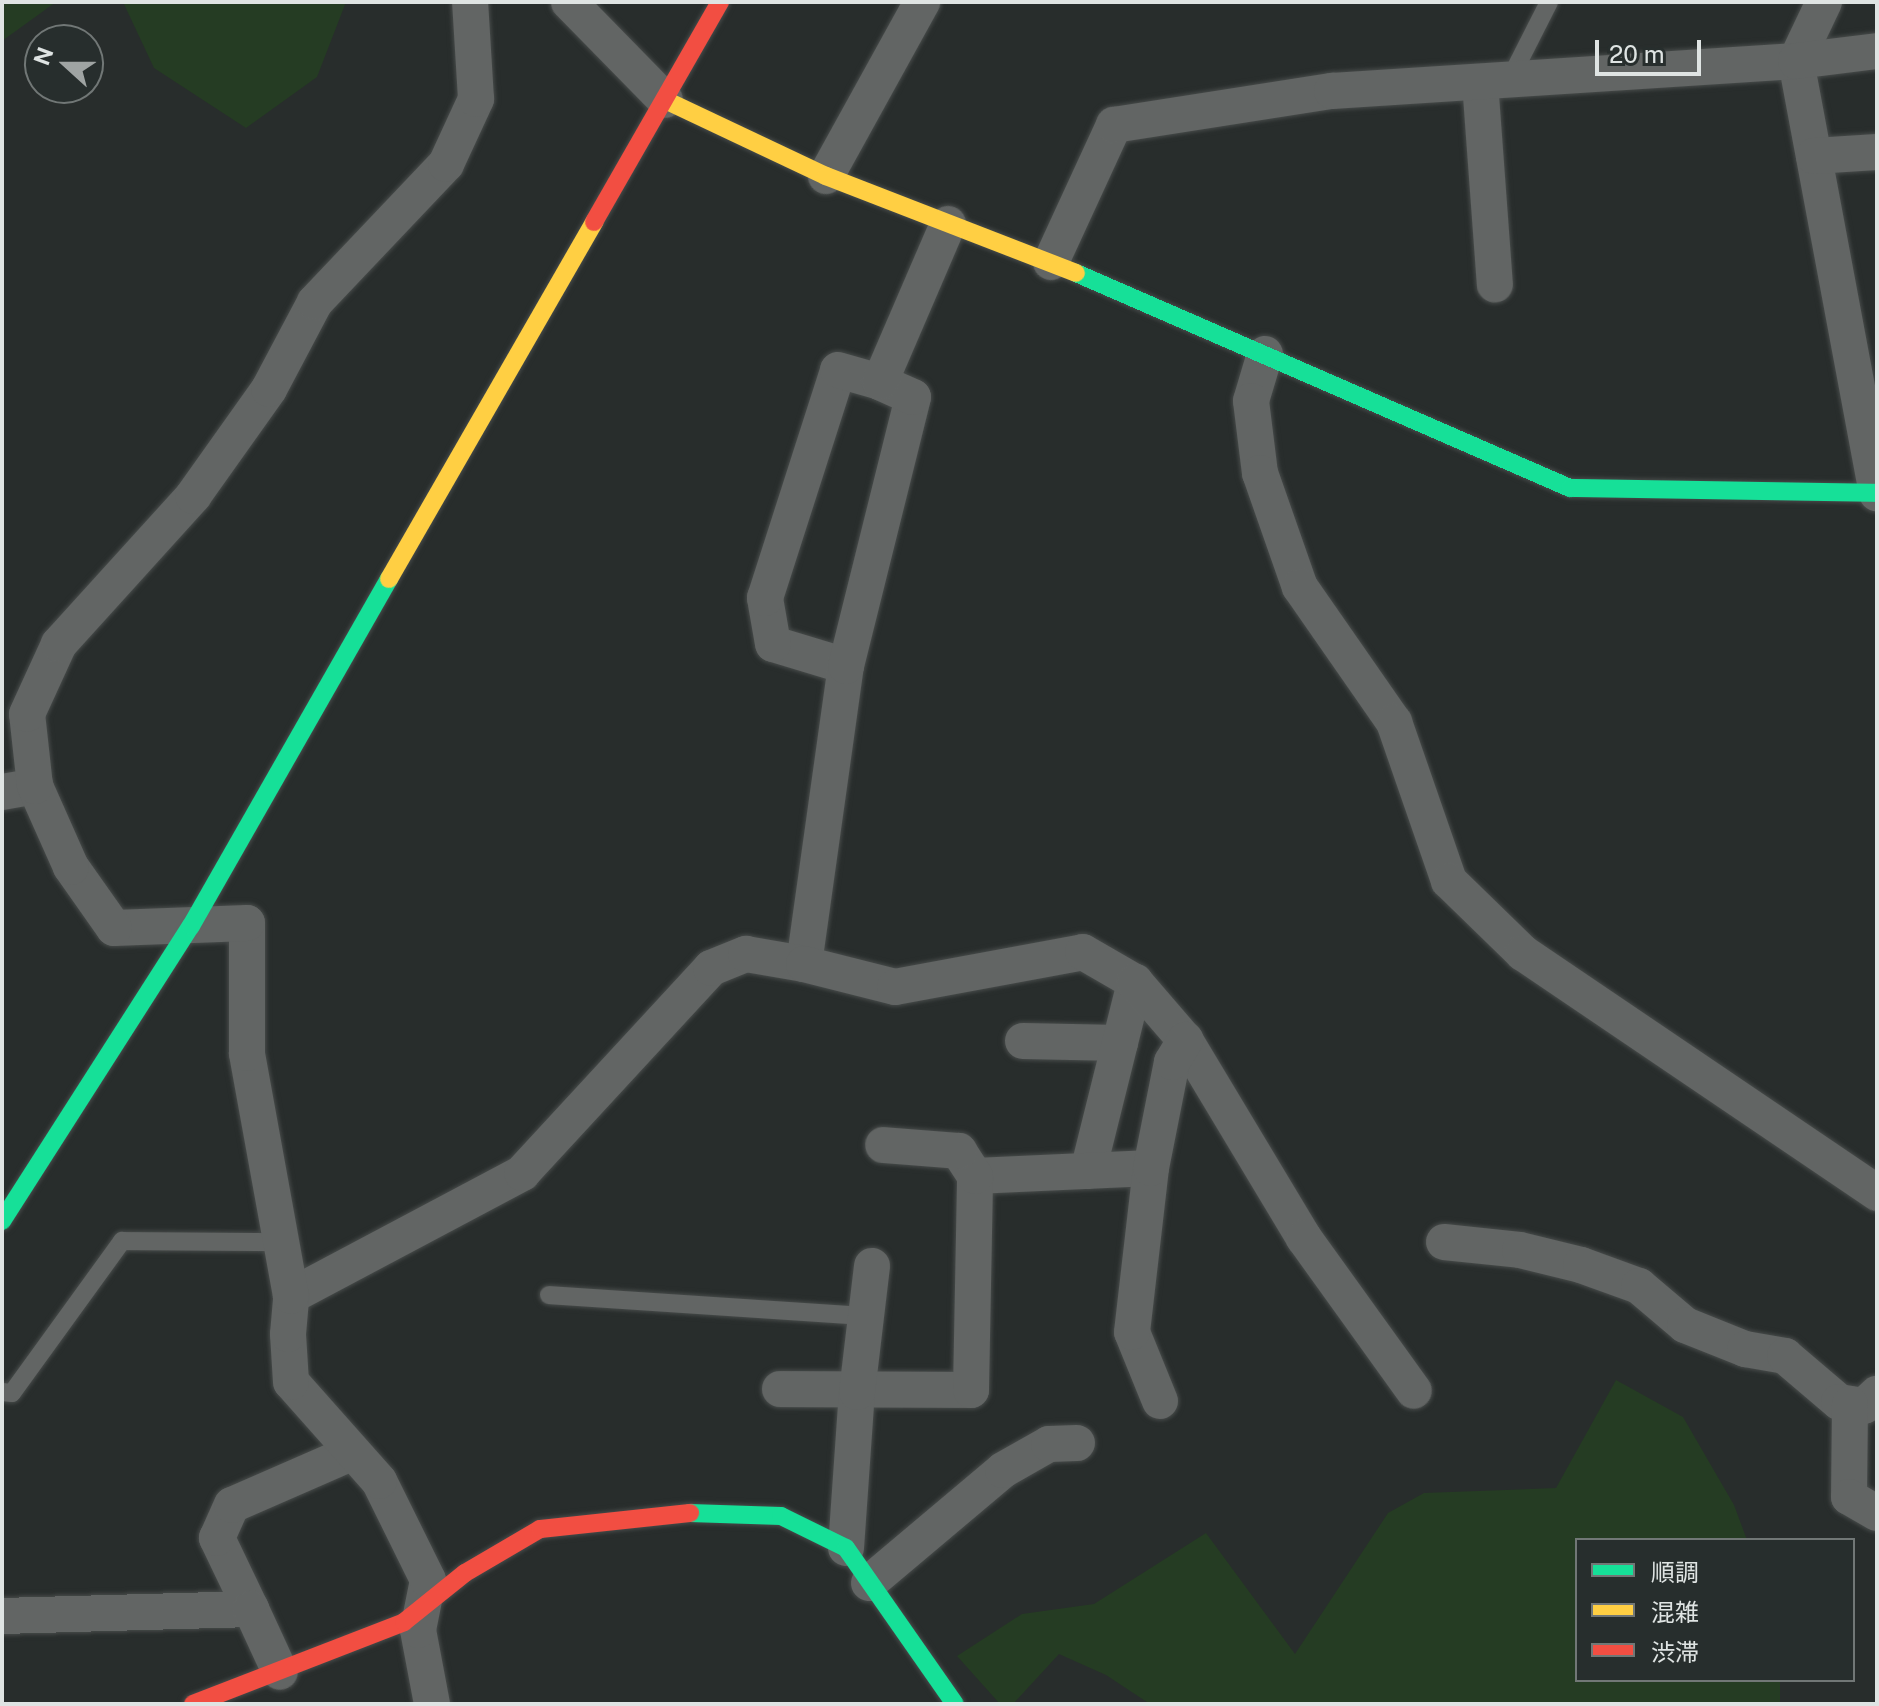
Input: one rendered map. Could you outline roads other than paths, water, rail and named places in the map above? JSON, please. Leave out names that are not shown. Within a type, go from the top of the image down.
[{"type":"street","points":[[432,1704],[418,1630],[428,1580],[379,1481],[291,1382],[288,1334],[291,1296],[247,1053],[247,923],[114,928],[19,789],[27,714],[59,644],[193,496],[269,389],[315,302],[446,164],[476,99],[470,2]]},
{"type":"street","points":[[569,2],[665,100],[826,176],[1051,262],[1570,488],[1877,493],[1796,61],[1824,2]]},
{"type":"street","points":[[2,1221],[191,926],[720,2]]},
{"type":"street","points":[[826,176],[922,2]]},
{"type":"street","points":[[1051,262],[1114,125],[1332,91],[1796,61],[1877,51]]},
{"type":"street","points":[[1495,81],[1495,284]]},
{"type":"street","points":[[1814,156],[1877,152]]},
{"type":"street","points":[[880,382],[948,224]]},
{"type":"street","points":[[1265,354],[1251,401],[1260,473],[1300,587],[1394,722],[1449,881],[1523,953],[1877,1193]]},
{"type":"street","points":[[804,964],[846,666],[913,397],[880,382],[838,370],[765,598],[773,644],[846,666]]},
{"type":"street","points":[[291,1296],[522,1173],[711,968],[746,954],[804,964],[895,987],[1083,952],[1135,982],[1185,1040],[1304,1238],[1414,1391]]},
{"type":"street","points":[[1088,1171],[1135,982]]},
{"type":"street","points":[[1160,1401],[1132,1332],[1151,1168],[1172,1062],[1185,1040]]},
{"type":"street","points":[[1023,1041],[1120,1043]]},
{"type":"street","points":[[780,1389],[857,1392],[971,1390],[975,1176],[959,1151],[883,1145]]},
{"type":"street","points":[[975,1176],[1151,1168]]},
{"type":"street","points":[[1444,1242],[1520,1250],[1581,1265],[1639,1286],[1685,1325],[1745,1349],[1785,1356],[1839,1402],[1864,1399],[1849,1497],[1877,1513]]},
{"type":"street","points":[[846,1548],[857,1392],[872,1266]]},
{"type":"street","points":[[869,1583],[1003,1470],[1049,1444],[1077,1443]]},
{"type":"street","points":[[280,1672],[217,1538],[232,1505],[351,1453]]},
{"type":"street","points":[[193,1704],[404,1622],[465,1573],[540,1529],[696,1512],[781,1516],[846,1548],[955,1704]]},
{"type":"street","points":[[2,1616],[251,1609]]},
{"type":"lane","points":[[1495,81],[1549,2]]},
{"type":"lane","points":[[2,1392],[12,1393],[122,1241],[281,1242]]},
{"type":"lane","points":[[549,1295],[866,1316]]}]
